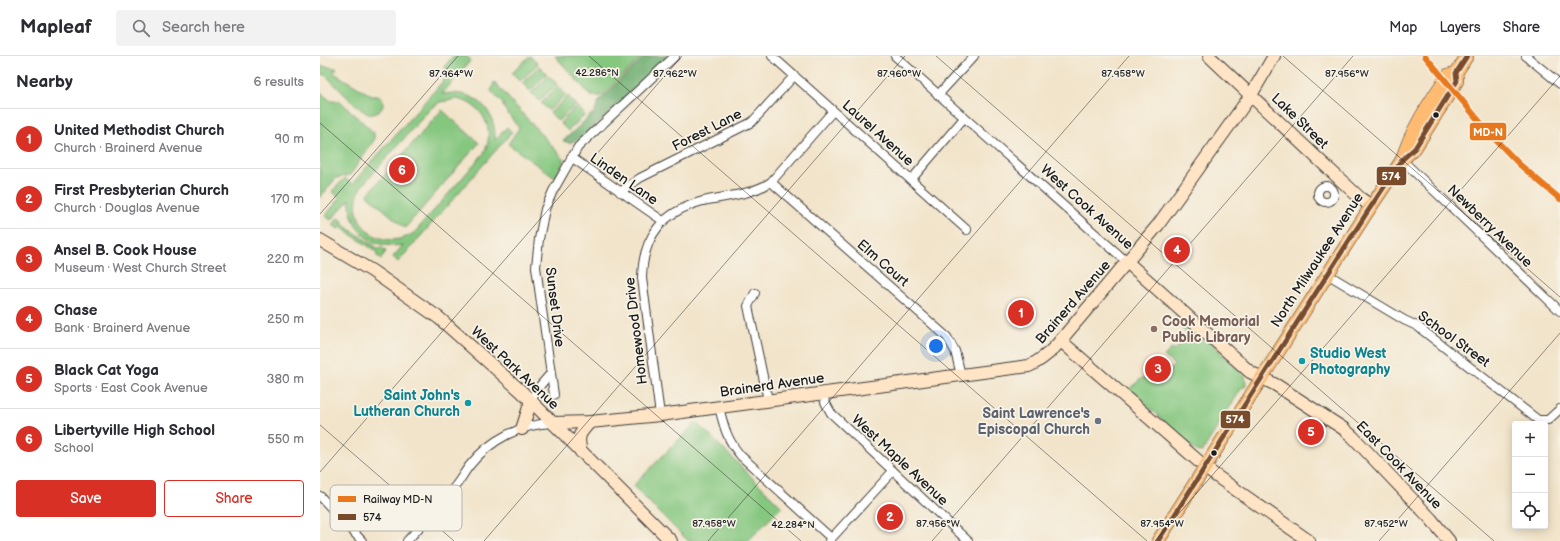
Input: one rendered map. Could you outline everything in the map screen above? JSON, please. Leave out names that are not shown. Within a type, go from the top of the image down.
[{"type":"main road","name":"North Milwaukee Avenue","points":[[1158,541],[1327,274],[1402,160],[1407,142],[1435,94],[1448,75],[1456,73],[1467,56]]},
{"type":"street","name":"Sunset Drive","points":[[554,395],[537,273],[538,239],[546,208],[553,191],[578,147],[675,56]]},
{"type":"street","name":"Laurel Avenue","points":[[772,56],[966,230]]},
{"type":"street","name":"West Cook Avenue","points":[[895,56],[1250,372],[1261,378]]},
{"type":"street","points":[[938,95],[974,56]]},
{"type":"street","name":"Lake Street","points":[[1209,56],[1251,95],[1334,182],[1371,206]]},
{"type":"street","name":"Brainerd Avenue","points":[[553,423],[590,422],[660,415],[1030,366],[1044,358],[1061,341],[1158,225],[1251,95],[1274,56]]},
{"type":"street","points":[[1526,56],[1560,84]]},
{"type":"street","name":"Forest Lane","points":[[620,192],[640,178],[752,122],[794,76]]},
{"type":"street","name":"Homewood Drive","points":[[660,415],[642,278],[644,254],[648,242],[663,221],[674,212],[702,201],[723,198],[757,189],[771,182],[833,111]]},
{"type":"street","points":[[911,180],[964,118]]},
{"type":"street","name":"Linden Lane","points":[[571,157],[663,221]]},
{"type":"street","name":"Newberry Avenue","points":[[1402,160],[1560,311]]},
{"type":"street","name":"Elm Court","points":[[771,182],[947,337],[955,351],[961,375]]},
{"type":"street","name":"West Park Avenue","points":[[320,240],[372,271],[439,318],[521,390],[531,402],[671,541]]},
{"type":"street","name":"School Street","points":[[1327,274],[1404,320],[1417,326],[1538,420],[1548,420],[1560,409]]},
{"type":"street","points":[[755,293],[748,306],[768,400]]},
{"type":"street","points":[[1061,341],[1205,467],[1308,541]]},
{"type":"street","points":[[522,429],[531,402],[538,388],[551,373]]},
{"type":"street","name":"East Cook Avenue","points":[[1261,378],[1283,390],[1353,437],[1432,519],[1449,541]]},
{"type":"street","points":[[521,390],[538,388]]},
{"type":"street","name":"West Maple Avenue","points":[[823,393],[825,402],[831,413],[968,541]]},
{"type":"street","points":[[719,407],[728,439],[733,447],[830,539],[893,471]]},
{"type":"street","points":[[581,452],[578,440],[579,434],[590,422]]},
{"type":"street","points":[[456,485],[470,465],[489,445],[505,435],[522,429],[542,423],[553,423]]},
{"type":"street","points":[[320,496],[330,507]]},
{"type":"street","points":[[353,531],[362,541]]},
{"type":"street","points":[[407,541],[416,531]]},
{"type":"green space","points":[[453,56],[466,56],[471,60],[442,94],[454,93],[464,95],[481,103],[492,119],[495,140],[507,127],[512,132],[398,262],[393,257],[403,245],[392,246],[382,244],[372,241],[364,236],[358,229],[354,220],[350,199],[331,220],[325,216],[340,198],[332,191],[345,178],[352,184],[452,71],[450,72],[444,67]],"holes":[[[457,99],[474,106],[480,112],[488,127],[487,144],[484,153],[415,232],[402,238],[390,240],[369,232],[361,223],[357,212],[357,200],[361,187],[431,108],[440,102]]]},
{"type":"green space","points":[[530,56],[538,64],[520,81],[512,73]]},
{"type":"green space","points":[[555,56],[643,56],[602,96],[591,96]]},
{"type":"green space","points":[[645,56],[669,56],[582,138],[569,143],[563,141],[595,111],[599,101]]},
{"type":"green space","points":[[320,66],[336,68],[337,70],[333,71],[334,73],[372,96],[381,96],[383,102],[382,108],[374,114],[364,112],[326,76],[320,73]]},
{"type":"green space","points":[[539,66],[547,74],[530,91],[522,83]]},
{"type":"green space","points":[[549,76],[557,84],[539,101],[531,93]]},
{"type":"green space","points":[[494,82],[562,157],[564,161],[555,178],[508,144],[519,128],[503,107],[503,104],[491,91]]},
{"type":"green space","points":[[558,86],[566,94],[549,111],[541,103]]},
{"type":"green space","points":[[320,92],[331,101],[340,101],[374,133],[374,140],[350,175],[336,178],[320,198]]},
{"type":"green space","points":[[568,96],[576,105],[558,121],[550,113]]},
{"type":"green space","points":[[577,106],[585,115],[568,131],[560,123]]},
{"type":"green space","points":[[442,110],[479,143],[405,228],[367,195]]},
{"type":"green space","points":[[338,218],[343,221],[342,224],[379,249],[381,247],[386,251],[381,259],[376,255],[377,252],[340,227],[338,229],[333,225]]},
{"type":"green space","points":[[1180,312],[1245,376],[1246,386],[1241,389],[1202,452],[1196,451],[1129,389],[1142,378],[1164,378],[1174,365],[1164,356],[1171,349],[1175,350],[1188,334],[1173,321]]},
{"type":"green space","points":[[696,422],[782,507],[748,541],[688,541],[633,486]]},
{"type":"rail line","name":"MD-N","points":[[1425,56],[1490,134],[1519,164],[1560,199]]},
{"type":"transit line","name":"574","points":[[1158,541],[1366,214],[1402,160],[1415,148],[1457,81],[1456,73],[1467,56]]},
{"type":"place","name":"Libertyville High School","points":[[402,170]]},
{"type":"place","name":"Chase","points":[[1177,250]]},
{"type":"place","name":"United Methodist Church","points":[[1021,313]]},
{"type":"place","name":"Cook Memorial Public Library","points":[[1154,329]]},
{"type":"place","name":"Studio West Photography","points":[[1302,361]]},
{"type":"place","name":"Ansel B. Cook House","points":[[1158,369]]},
{"type":"place","name":"Saint John's Lutheran Church","points":[[468,403]]},
{"type":"place","name":"Saint Lawrence's Episcopal Church","points":[[1098,421]]},
{"type":"place","name":"Black Cat Yoga","points":[[1311,432]]},
{"type":"place","name":"First Presbyterian Church","points":[[890,517]]}]
